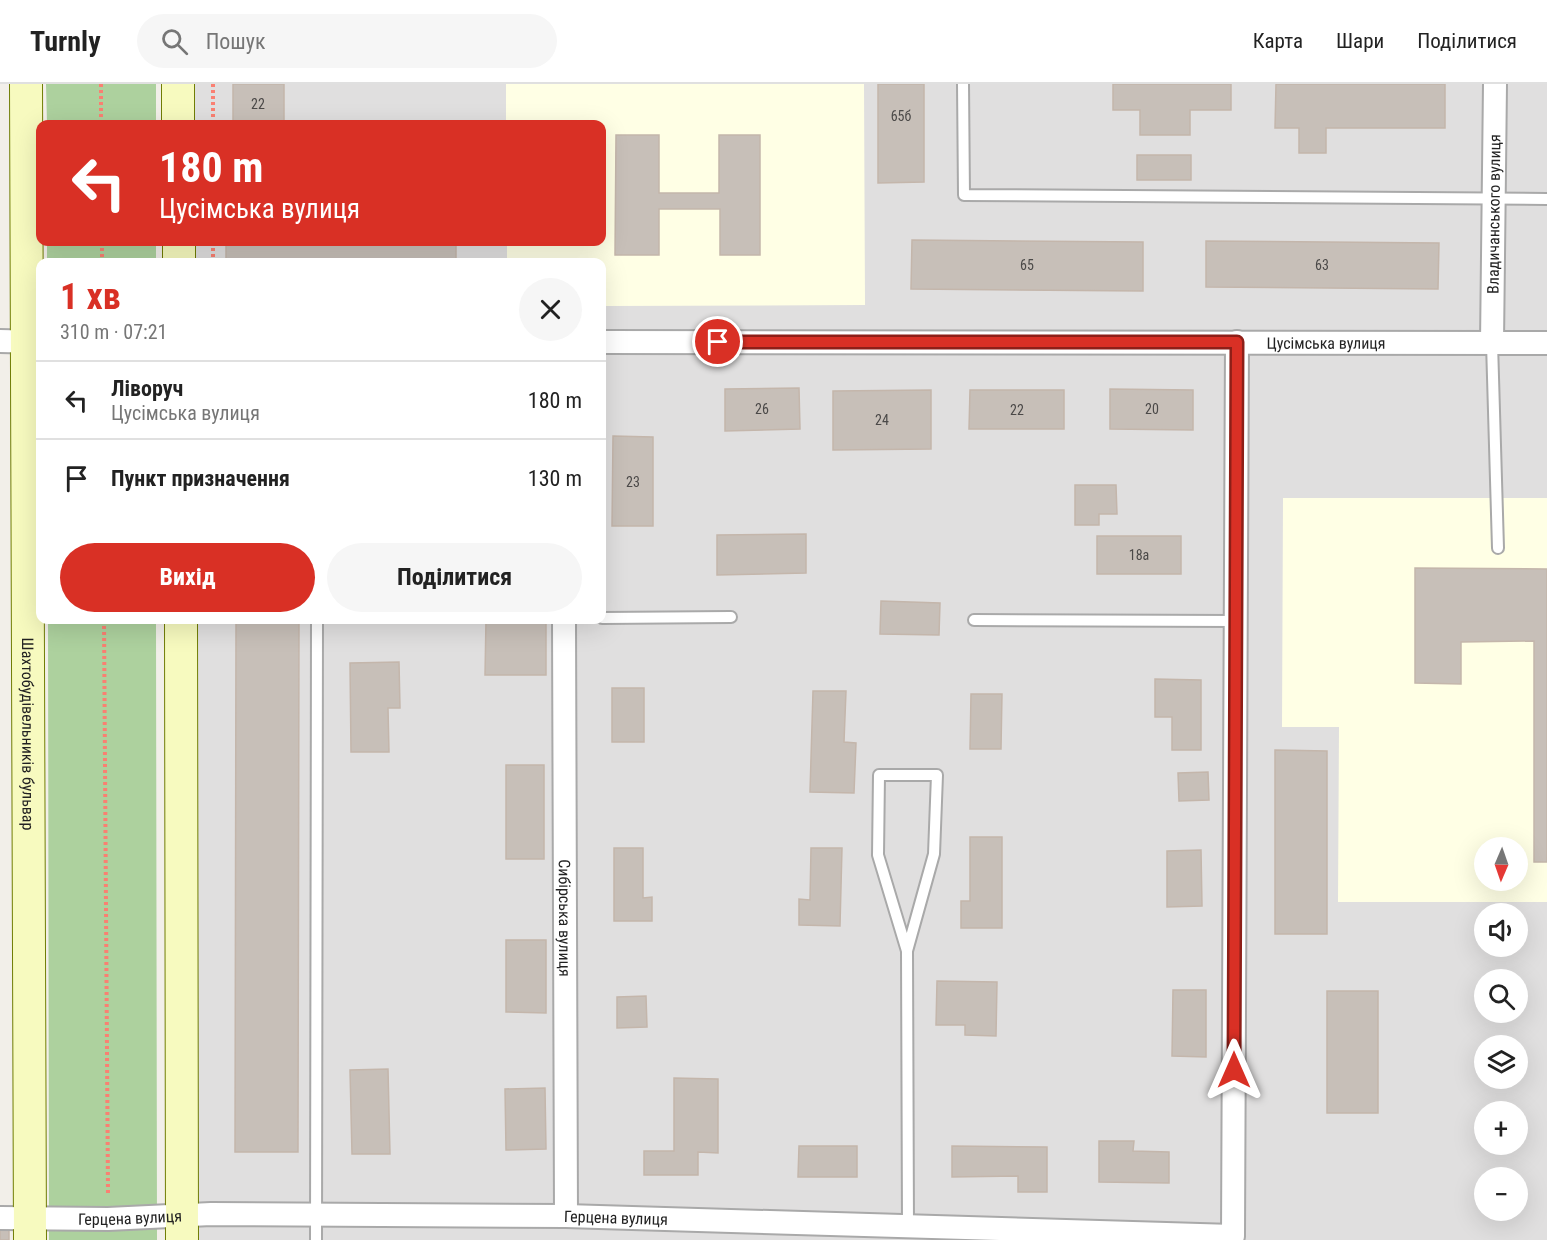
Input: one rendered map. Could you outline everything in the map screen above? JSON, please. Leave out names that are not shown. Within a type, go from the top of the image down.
[{"type":"main road","name":"Шахтобудівельників бульвар","points":[[20,1226],[22,342],[26,84]]},
{"type":"main road","points":[[178,84],[178,120]]},
{"type":"main road","points":[[181,624],[182,1227]]},
{"type":"street","name":"Владичанського вулиця","points":[[1492,343],[1495,84]]},
{"type":"street","name":"Цусімська вулиця","points":[[606,342],[1547,343]]},
{"type":"street","points":[[1236,621],[1237,342]]},
{"type":"street","name":"Герцена вулиця","points":[[20,1226],[108,1219],[182,1227],[316,1215],[566,1216],[1233,1236],[1236,621]]},
{"type":"street","name":"Сибірська вулиця","points":[[564,624],[566,1216]]},
{"type":"lane","points":[[963,84],[964,195],[1547,199]]},
{"type":"lane","points":[[1492,343],[1498,548]]},
{"type":"lane","points":[[606,618],[731,617]]},
{"type":"lane","points":[[974,620],[1236,621]]},
{"type":"lane","points":[[316,1240],[317,624]]},
{"type":"lane","points":[[908,951],[878,855],[879,775],[937,775],[934,854],[908,951],[908,1226]]},
{"type":"path","points":[[101,84],[101,120]]},
{"type":"path","points":[[213,84],[213,120]]},
{"type":"path","points":[[104,624],[108,1219]]},
{"type":"shaded area","points":[[192,84],[1547,84],[1547,1240],[194,1240],[193,624],[606,624],[606,258],[192,258],[192,246],[606,246],[606,120],[192,120]]},
{"type":"shaded area","points":[[506,84],[864,84],[865,305],[606,306],[606,258],[507,258],[507,246],[606,246],[606,120],[506,120]]},
{"type":"shaded area","points":[[1283,498],[1547,498],[1547,902],[1338,902],[1339,727],[1282,727]]},
{"type":"green space","points":[[46,84],[156,84],[156,120],[47,120]]},
{"type":"green space","points":[[47,246],[156,246],[156,258],[47,258]]},
{"type":"green space","points":[[48,624],[156,624],[157,1240],[49,1240]]},
{"type":"building","points":[[233,84],[284,84],[284,120],[233,120]]},
{"type":"building","points":[[878,84],[924,84],[924,182],[878,183]]},
{"type":"building","points":[[1113,84],[1231,84],[1231,110],[1190,110],[1190,135],[1140,135],[1140,110],[1113,110]]},
{"type":"building","points":[[1276,84],[1445,84],[1445,128],[1326,128],[1326,153],[1299,153],[1299,128],[1275,128]]},
{"type":"building","points":[[616,135],[659,135],[659,193],[719,193],[719,135],[760,135],[760,255],[720,255],[720,209],[659,209],[659,255],[615,255]]},
{"type":"building","points":[[1137,155],[1191,155],[1191,180],[1137,180]]},
{"type":"building","points":[[912,240],[1143,242],[1143,291],[911,289]]},
{"type":"building","points":[[1206,241],[1439,243],[1438,289],[1206,287]]},
{"type":"building","points":[[226,246],[456,246],[456,258],[226,258]]},
{"type":"building","points":[[799,388],[800,429],[725,431],[725,389]]},
{"type":"building","points":[[1110,389],[1193,390],[1193,430],[1110,429]]},
{"type":"building","points":[[931,390],[931,449],[833,450],[833,391]]},
{"type":"building","points":[[970,390],[1064,390],[1064,429],[969,429]]},
{"type":"building","points":[[613,436],[653,437],[653,526],[612,526]]},
{"type":"building","points":[[1075,485],[1116,485],[1117,514],[1099,514],[1099,525],[1075,525]]},
{"type":"building","points":[[806,534],[806,573],[717,575],[717,535]]},
{"type":"building","points":[[1097,536],[1181,536],[1181,574],[1097,574]]},
{"type":"building","points":[[1415,568],[1547,569],[1547,862],[1534,862],[1534,641],[1461,642],[1461,684],[1415,683]]},
{"type":"building","points":[[881,601],[940,603],[939,635],[880,634]]},
{"type":"building","points":[[236,624],[299,624],[298,1152],[235,1152]]},
{"type":"building","points":[[486,624],[546,624],[546,675],[485,675]]},
{"type":"building","points":[[399,662],[400,708],[388,708],[389,752],[351,752],[350,663]]},
{"type":"building","points":[[1155,679],[1201,680],[1201,750],[1172,750],[1172,717],[1155,717]]},
{"type":"building","points":[[612,688],[644,688],[644,742],[612,742]]},
{"type":"building","points":[[813,691],[846,691],[844,742],[856,743],[854,793],[810,792]]},
{"type":"building","points":[[971,694],[1002,694],[1001,749],[970,749]]},
{"type":"building","points":[[1275,750],[1327,751],[1327,934],[1275,934]]},
{"type":"building","points":[[506,765],[544,765],[544,859],[506,859]]},
{"type":"building","points":[[1208,772],[1209,800],[1179,801],[1178,773]]},
{"type":"building","points":[[970,837],[1002,837],[1002,928],[961,928],[961,901],[970,901]]},
{"type":"building","points":[[614,848],[643,848],[643,898],[652,897],[652,921],[614,921]]},
{"type":"building","points":[[811,848],[842,848],[840,926],[799,925],[799,899],[810,900]]},
{"type":"building","points":[[1201,850],[1202,906],[1167,907],[1167,851]]},
{"type":"building","points":[[506,940],[546,940],[546,1013],[506,1012]]},
{"type":"building","points":[[937,981],[997,982],[996,1036],[965,1035],[965,1025],[936,1025]]},
{"type":"building","points":[[1173,990],[1206,990],[1206,1057],[1172,1056]]},
{"type":"building","points":[[1327,991],[1378,991],[1378,1113],[1327,1113]]},
{"type":"building","points":[[646,996],[647,1027],[617,1028],[617,997]]},
{"type":"building","points":[[388,1069],[390,1154],[352,1154],[350,1070]]},
{"type":"building","points":[[674,1078],[718,1079],[718,1153],[698,1152],[698,1175],[644,1175],[644,1151],[674,1151]]},
{"type":"building","points":[[545,1088],[546,1149],[506,1150],[505,1089]]},
{"type":"building","points":[[1099,1141],[1134,1141],[1133,1151],[1169,1152],[1169,1183],[1099,1182]]},
{"type":"building","points":[[799,1146],[857,1146],[857,1177],[798,1177]]},
{"type":"building","points":[[952,1146],[1047,1147],[1047,1192],[1018,1192],[1018,1176],[952,1177]]},
{"type":"building","points":[[0,1230],[9,1230],[9,1240],[0,1240]]},
{"type":"route","points":[[718,342],[1237,342],[1234,1070]]}]
